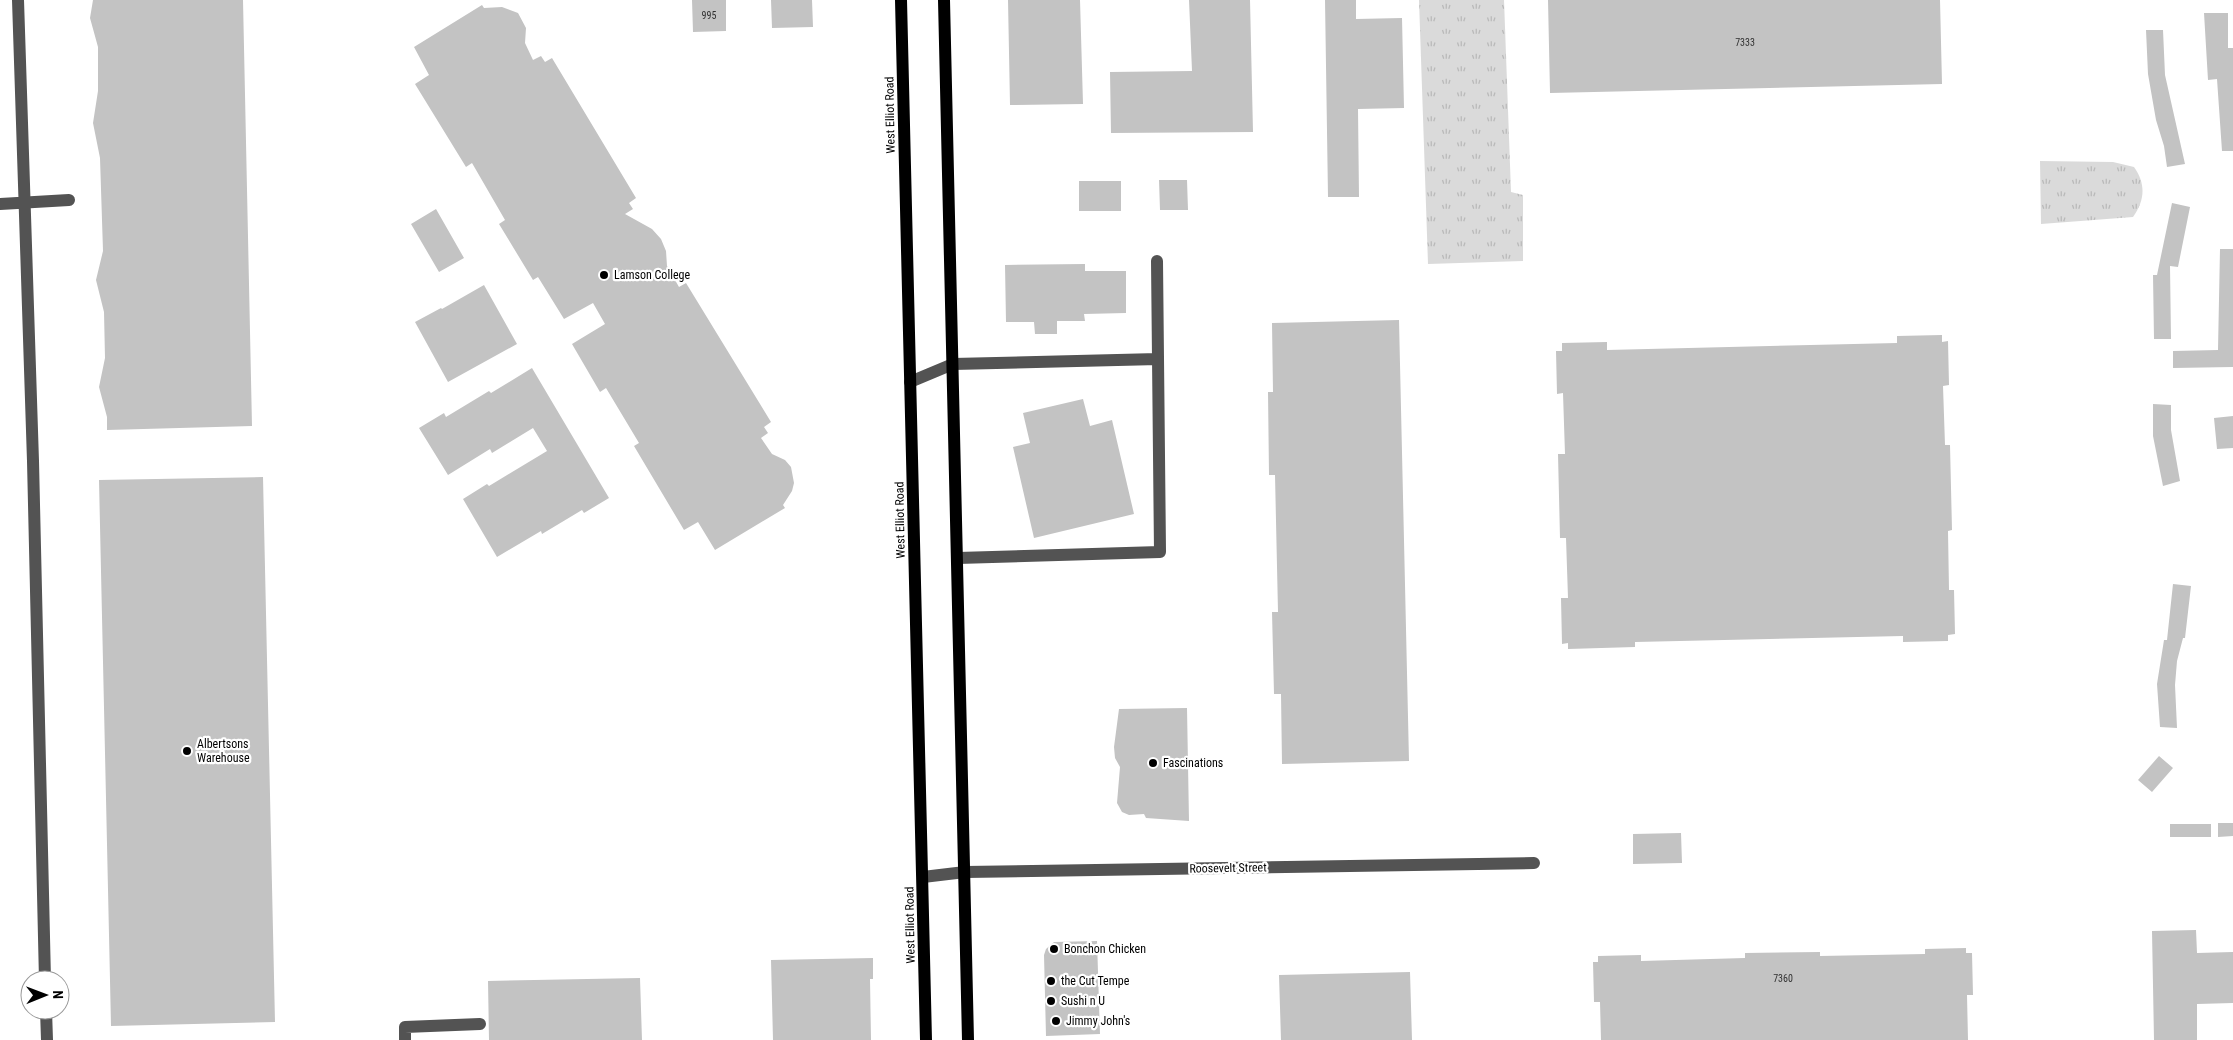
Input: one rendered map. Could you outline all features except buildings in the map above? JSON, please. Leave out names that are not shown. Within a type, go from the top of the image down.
[{"type":"main road","name":"West Elliot Road","points":[[901,0],[926,1040]]},
{"type":"main road","points":[[944,0],[968,1040]]},
{"type":"street","points":[[18,0],[33,461],[45,970]]},
{"type":"street","points":[[0,204],[69,200]]},
{"type":"street","points":[[958,558],[1160,552],[1157,261]]},
{"type":"street","points":[[910,382],[953,364],[1158,359]]},
{"type":"street","name":"Roosevelt Street","points":[[923,877],[965,872],[1534,863]]},
{"type":"street","points":[[46,1020],[46,1040]]},
{"type":"street","points":[[405,1040],[405,1027],[480,1024]]},
{"type":"green space","points":[[1419,0],[1504,0],[1511,192],[1523,195],[1523,261],[1428,264]]},
{"type":"green space","points":[[2040,161],[2113,162],[2134,167],[2142,186],[2142,198],[2137,211],[2133,217],[2041,224]]},
{"type":"place","name":"Lamson College","points":[[604,275]]},
{"type":"place","name":"Albertsons Warehouse","points":[[187,751]]},
{"type":"place","name":"Fascinations","points":[[1153,763]]},
{"type":"place","name":"Bonchon Chicken","points":[[1054,949]]},
{"type":"place","name":"the Cut Tempe","points":[[1051,981]]},
{"type":"place","name":"Sushi n U","points":[[1051,1001]]},
{"type":"place","name":"Jimmy John's","points":[[1056,1021]]}]
